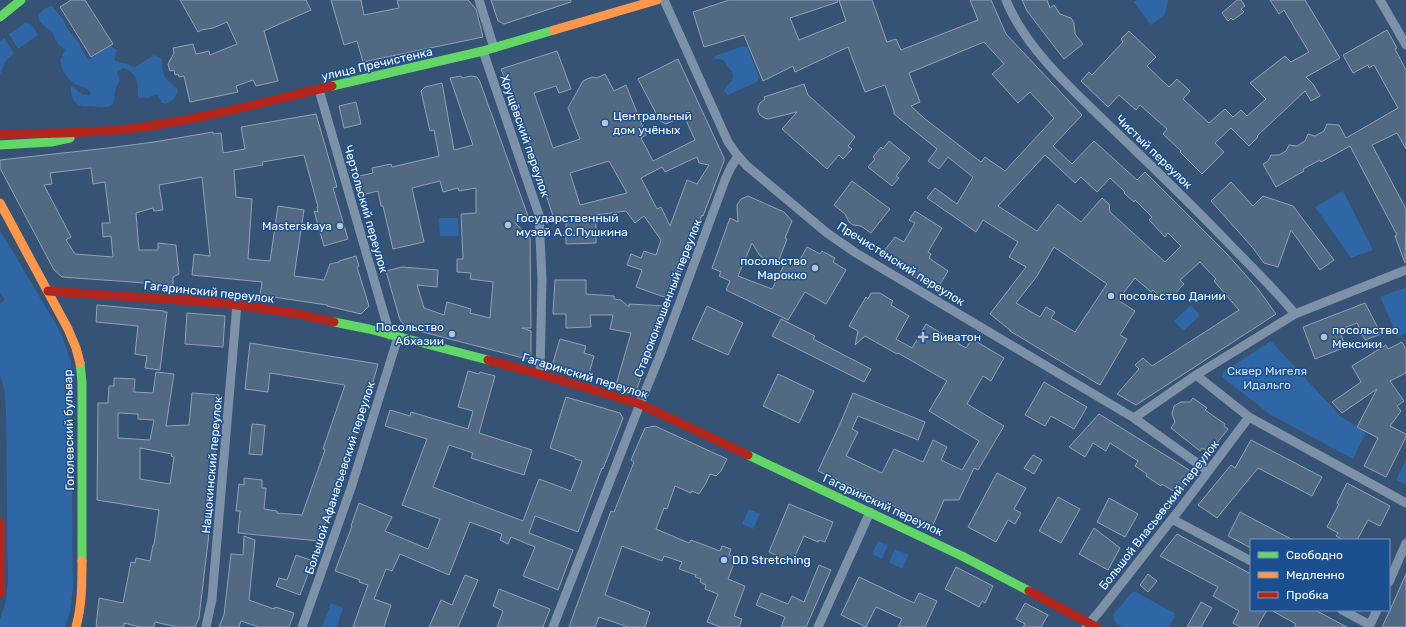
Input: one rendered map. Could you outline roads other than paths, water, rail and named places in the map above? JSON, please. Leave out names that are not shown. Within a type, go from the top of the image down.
[{"type":"main road","points":[[0,17],[21,0]]},
{"type":"main road","name":"улица Пречистенка","points":[[0,134],[97,132],[128,129],[185,120],[483,51],[657,0]]},
{"type":"main road","name":"улица Пречистенка","points":[[0,145],[51,142],[97,132]]},
{"type":"main road","name":"Гоголевский бульвар","points":[[0,203],[73,339],[81,370],[82,589],[80,613],[76,627]]},
{"type":"main road","name":"Гагаринский переулок","points":[[48,291],[237,304],[320,318],[540,374],[640,404],[976,563],[1090,626]]},
{"type":"main road","points":[[0,523],[0,593]]},
{"type":"street","points":[[479,0],[494,48]]},
{"type":"street","name":"Пречистенский переулок","points":[[664,0],[728,142],[738,156],[814,223],[856,254],[1134,418],[1208,471]]},
{"type":"street","name":"Чистый переулок","points":[[1006,0],[1024,32],[1056,73],[1202,216],[1295,314]]},
{"type":"street","points":[[1380,0],[1406,45]]},
{"type":"street","name":"Хрущёвский переулок","points":[[483,51],[539,215],[542,280],[540,374]]},
{"type":"street","name":"Чертольский переулок","points":[[319,90],[394,336]]},
{"type":"street","name":"Староконюшенный переулок","points":[[553,627],[661,353],[731,167],[738,156]]},
{"type":"street","points":[[1134,418],[1196,375],[1295,314],[1406,270]]},
{"type":"street","name":"Нащокинский переулок","points":[[206,627],[211,608],[214,584],[237,304]]},
{"type":"street","name":"Большой Афанасьевский переулок","points":[[302,627],[351,488],[394,336]]},
{"type":"street","points":[[1196,375],[1249,417],[1406,503]]},
{"type":"street","name":"Большой Власьевский переулок","points":[[1090,626],[1099,612],[1249,417]]},
{"type":"street","points":[[818,627],[870,512]]},
{"type":"street","points":[[1172,519],[1250,560]]},
{"type":"street","points":[[1390,580],[1405,547]]},
{"type":"street","points":[[1344,611],[1370,626],[1377,611]]},
{"type":"place","name":"Центральный дом учёных","points":[[605,123]]},
{"type":"place","name":"Государственный музей А.С.Пушкина","points":[[508,225]]},
{"type":"place","name":"Masterskaya","points":[[340,226]]},
{"type":"place","name":"посольство Марокко","points":[[815,268]]},
{"type":"place","name":"посольство Дании","points":[[1111,296]]},
{"type":"place","name":"Посольство Абхазии","points":[[452,334]]},
{"type":"place","name":"Виватон","points":[[923,337]]},
{"type":"place","name":"посольство Мексики","points":[[1324,337]]},
{"type":"place","name":"DD Stretching","points":[[724,560]]},
{"type":"park label","name":"Сквер Мигеля Идальго","points":[[1267,378]]}]
